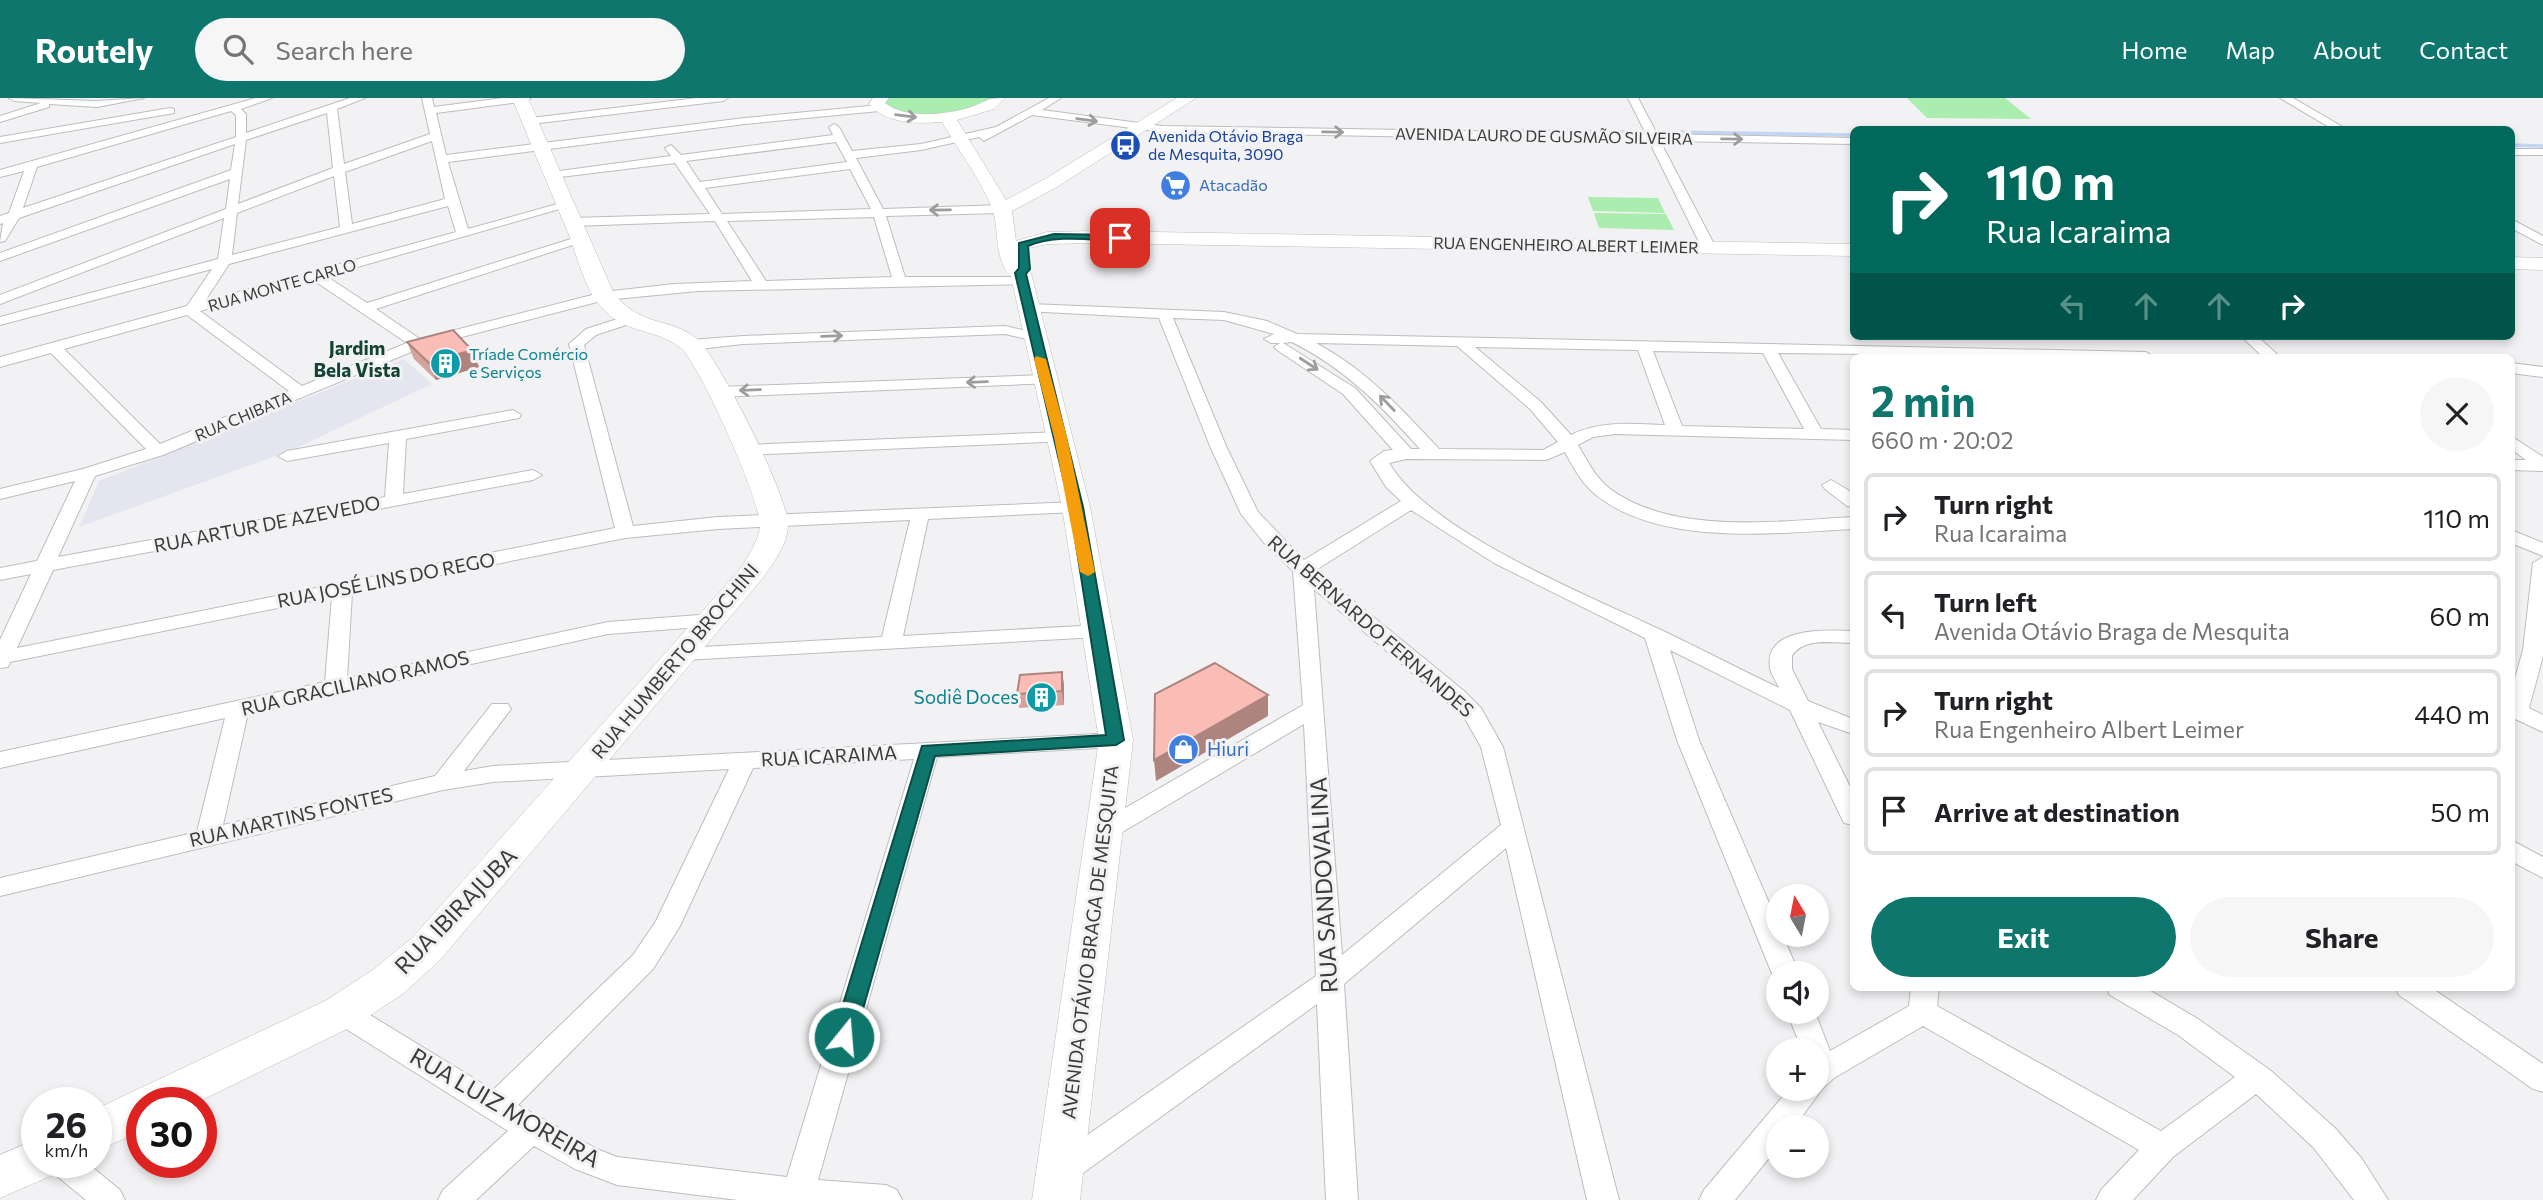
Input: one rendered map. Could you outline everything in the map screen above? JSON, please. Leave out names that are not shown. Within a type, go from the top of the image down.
[{"type":"street","points":[[14,98],[103,106],[132,120],[166,127]]},
{"type":"street","points":[[17,138],[103,106],[139,98]]},
{"type":"street","points":[[0,174],[267,98]]},
{"type":"street","points":[[0,220],[138,168],[241,139],[360,98]]},
{"type":"street","points":[[521,98],[604,296],[627,320],[690,345],[704,360],[746,450],[774,520]]},
{"type":"street","points":[[463,234],[452,201],[429,104],[526,98]]},
{"type":"street","points":[[531,121],[723,98]]},
{"type":"street","points":[[442,159],[827,112],[880,103],[898,115],[947,117],[985,108],[997,98]]},
{"type":"street","points":[[695,186],[921,147],[974,143],[1056,98]]},
{"type":"street","points":[[366,308],[572,223],[1002,209],[1051,183],[1138,130],[1167,120],[1188,98]]},
{"type":"street","points":[[1633,98],[1709,248]]},
{"type":"street","points":[[2285,98],[2336,126]]},
{"type":"street","points":[[0,119],[58,101]]},
{"type":"street","points":[[233,108],[241,114],[241,139],[225,260],[191,310],[300,392]]},
{"type":"street","points":[[332,108],[346,228]]},
{"type":"street","points":[[0,140],[132,120],[178,109]]},
{"type":"street","points":[[739,110],[745,121]]},
{"type":"street","points":[[827,112],[878,211],[900,281]]},
{"type":"street","points":[[1031,112],[1138,130]]},
{"type":"street","points":[[947,117],[1002,209]]},
{"type":"street","name":"AVENIDA LAURO DE GUSMÃO SILVEIRA","points":[[1167,120],[1237,125],[1652,132],[1850,130]]},
{"type":"street","name":"AVENIDA LAURO DE GUSMÃO SILVEIRA","points":[[1167,120],[1237,125]]},
{"type":"street","points":[[0,149],[68,130]]},
{"type":"street","points":[[661,131],[676,158],[761,285]]},
{"type":"street","name":"AVENIDA LAURO DE GUSMÃO SILVEIRA","points":[[1652,132],[1850,141]]},
{"type":"street","points":[[135,136],[136,149]]},
{"type":"street","points":[[552,175],[839,138]]},
{"type":"street","points":[[0,300],[392,150],[437,140]]},
{"type":"street","points":[[2515,140],[2543,140]]},
{"type":"street","points":[[2515,152],[2543,152]]},
{"type":"street","points":[[0,238],[14,215],[32,165]]},
{"type":"street","points":[[0,257],[192,188],[234,180]]},
{"type":"street","points":[[1021,231],[1051,183]]},
{"type":"street","points":[[0,321],[452,201]]},
{"type":"street","name":"AVENIDA OTÁVIO BRAGA DE MESQUITA","points":[[1002,209],[1021,231],[1025,269],[1021,277],[1076,507],[1116,740],[1059,1185]]},
{"type":"street","name":"RUA MONTE CARLO","points":[[0,362],[463,234],[572,223]]},
{"type":"street","points":[[2515,225],[2543,241]]},
{"type":"street","name":"RUA ENGENHEIRO ALBERT LEIMER","points":[[1021,231],[1280,239]]},
{"type":"street","name":"RUA ENGENHEIRO ALBERT LEIMER","points":[[1021,231],[1054,237],[1850,250]]},
{"type":"street","points":[[2515,263],[2543,264]]},
{"type":"street","points":[[315,275],[418,344]]},
{"type":"street","name":"RUA CHIBATA","points":[[0,494],[88,473],[158,451],[418,344],[604,296],[628,292],[761,285],[1021,277]]},
{"type":"street","points":[[1165,316],[1237,323],[1271,340],[1349,391],[1406,454]]},
{"type":"street","points":[[690,345],[743,340],[1004,331],[1032,320],[1165,316],[1246,319],[1273,328],[1333,360],[1370,386],[1433,453]]},
{"type":"street","name":"RUA BERNARDO FERNANDES","points":[[1165,316],[1234,484],[1250,514],[1272,540],[1303,569],[1473,713],[1492,747],[1603,1200]]},
{"type":"street","points":[[625,532],[576,344],[591,332],[627,320]]},
{"type":"street","points":[[1271,340],[1291,338],[1644,346],[1874,354]]},
{"type":"street","points":[[2253,340],[2269,354]]},
{"type":"street","points":[[1462,343],[1551,421],[1570,443],[1587,475],[1602,492],[1640,514],[1660,520],[1736,526],[1850,523]]},
{"type":"street","points":[[1644,346],[1675,429]]},
{"type":"street","points":[[54,347],[158,451]]},
{"type":"street","points":[[1768,349],[1815,432]]},
{"type":"street","points":[[2517,368],[2543,372]]},
{"type":"street","points":[[719,391],[1045,380]]},
{"type":"street","points":[[286,456],[513,415]]},
{"type":"street","points":[[1850,435],[1675,429],[1598,430],[1589,432],[1557,451],[1536,455],[1406,454],[1391,455],[1379,461],[1381,471],[1446,527],[1520,570],[1803,709],[1850,726]]},
{"type":"street","points":[[394,500],[398,436]]},
{"type":"street","points":[[746,450],[1061,437]]},
{"type":"street","points":[[2515,444],[2543,466]]},
{"type":"street","points":[[2515,465],[2543,466]]},
{"type":"street","points":[[1,659],[88,473]]},
{"type":"street","name":"RUA ARTUR DE AZEVEDO","points":[[0,574],[533,475]]},
{"type":"street","points":[[1831,485],[1850,500]]},
{"type":"street","points":[[1303,569],[1413,501]]},
{"type":"street","name":"RUA JOSÉ LINS DO REGO","points":[[1,659],[625,532],[774,520],[1076,507]]},
{"type":"street","points":[[892,640],[920,515]]},
{"type":"street","name":"RUA HUMBERTO BROCHINI","points":[[585,769],[752,573],[764,552],[774,520]]},
{"type":"street","points":[[2515,538],[2543,550]]},
{"type":"street","points":[[2515,706],[2538,648],[2543,563]]},
{"type":"street","name":"RUA SANDOVALINA","points":[[1303,569],[1314,709],[1342,1200]]},
{"type":"street","points":[[335,687],[342,589]]},
{"type":"street","name":"RUA GRACILIANO RAMOS","points":[[0,760],[608,628],[646,622],[712,620]]},
{"type":"street","points":[[684,654],[892,640],[1098,631]]},
{"type":"street","points":[[1654,635],[1688,740],[1780,961]]},
{"type":"street","points":[[1850,637],[1794,641],[1784,647],[1780,657],[1781,669],[1803,709],[1850,811]]},
{"type":"street","points":[[208,836],[238,709]]},
{"type":"street","points":[[443,782],[500,709]]},
{"type":"street","points":[[1105,831],[1314,709]]},
{"type":"street","points":[[2515,710],[2543,725]]},
{"type":"street","name":"RUA ICARAIMA","points":[[585,769],[1116,740]]},
{"type":"street","points":[[797,1197],[928,750]]},
{"type":"street","points":[[496,1106],[643,962],[667,926],[744,761]]},
{"type":"street","name":"RUA MARTINS FONTES","points":[[0,887],[443,782],[493,774],[585,769]]},
{"type":"street","name":"RUA IBIRAJUBA","points":[[187,1087],[342,1012],[389,981],[427,948],[585,769]]},
{"type":"street","points":[[1059,1185],[1330,980],[1514,828]]},
{"type":"street","points":[[2515,850],[2543,855]]},
{"type":"street","points":[[2515,852],[2543,869]]},
{"type":"street","points":[[2128,991],[2206,1038],[2257,1077],[2314,1128],[2362,1181],[2372,1200]]},
{"type":"street","points":[[2415,991],[2543,1080]]},
{"type":"street","points":[[1829,1059],[1924,999],[2162,1147]]},
{"type":"street","name":"RUA LUIZ MOREIRA","points":[[342,1012],[531,1129],[586,1159],[617,1171],[797,1197],[886,1200]]},
{"type":"street","points":[[2112,1200],[2162,1147],[2257,1077]]},
{"type":"street","points":[[1715,1200],[1790,1101]]},
{"type":"street","points":[[454,1200],[531,1129]]},
{"type":"street","points":[[0,1177],[21,1167]]},
{"type":"street","points":[[82,1178],[109,1200]]},
{"type":"shaded area","points":[[404,359],[432,384],[292,450],[79,527],[99,481]]},
{"type":"green space","points":[[881,98],[997,98],[995,102],[968,113],[910,117],[878,102]]},
{"type":"green space","points":[[1907,98],[2005,98],[2031,119],[1927,118]]},
{"type":"green space","points":[[1588,197],[1658,198],[1665,213],[1593,211]]},
{"type":"green space","points":[[1594,213],[1666,214],[1674,230],[1599,228]]},
{"type":"building","points":[[453,330],[472,350],[429,363],[407,342]]},
{"type":"building","points":[[1215,663],[1268,695],[1154,760],[1155,694]]},
{"type":"building","points":[[1062,672],[1062,691],[1017,694],[1020,675]]},
{"type":"waterway","points":[[1500,130],[1626,132]]},
{"type":"waterway","points":[[1669,132],[1850,135]]},
{"type":"waterway","points":[[2515,145],[2543,146]]},
{"type":"slow traffic","points":[[1040,359],[1061,437],[1088,572]]},
{"type":"place","name":"Avenida Otávio Braga de Mesquita, 3090","points":[[1125,145]]},
{"type":"place","name":"Atacadão","points":[[1176,185]]},
{"type":"place","name":"Tríade Comércio e Serviços","points":[[446,363]]},
{"type":"place","name":"Sodiê Doces","points":[[1042,697]]},
{"type":"place","name":"Hiuri","points":[[1184,749]]},
{"type":"district","name":"Jardim Bela Vista","points":[[357,359]]},
{"type":"route","points":[[844,1037],[928,750],[1116,740],[1076,507],[1021,273],[1025,269],[1023,245],[1032,241],[1054,237],[1120,238]]}]
